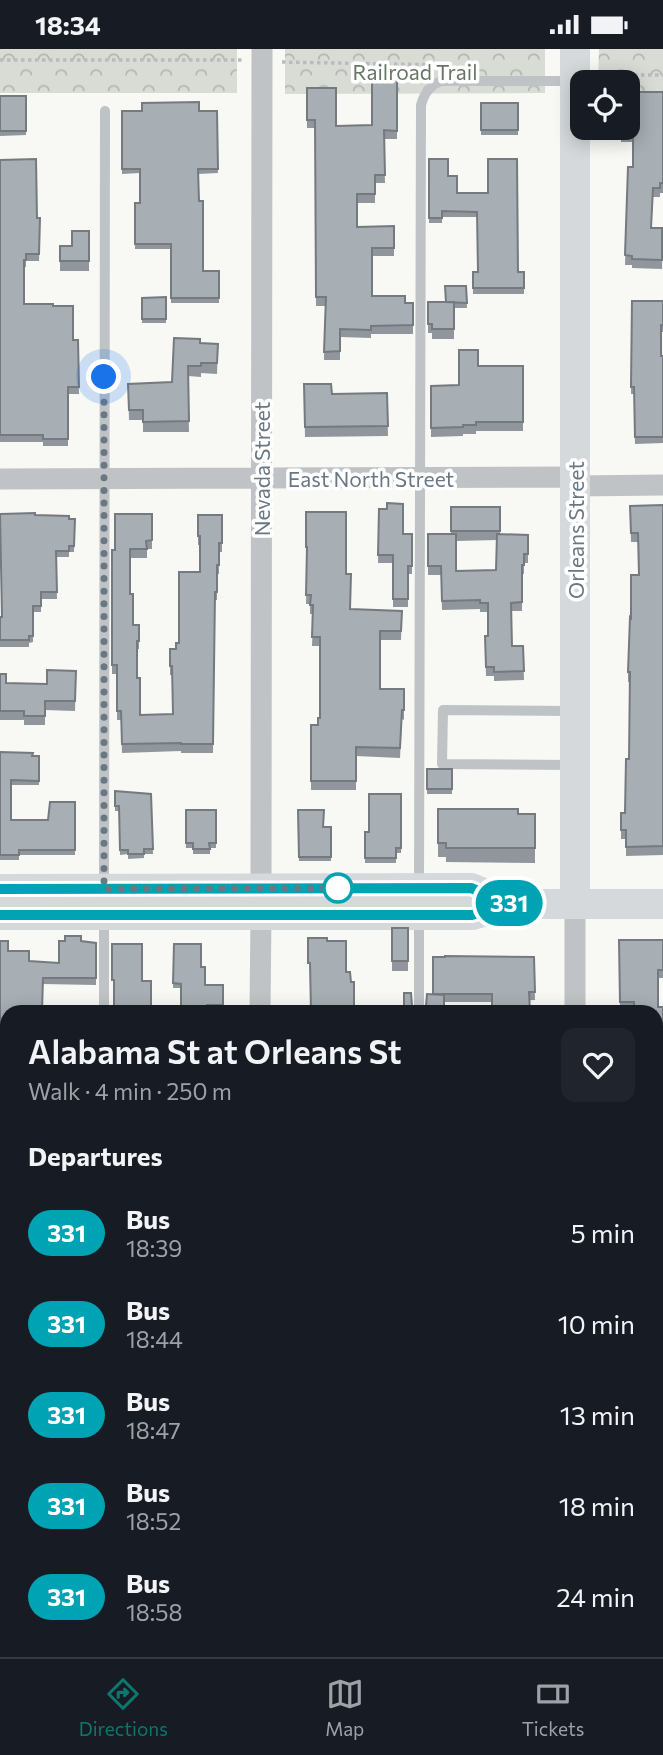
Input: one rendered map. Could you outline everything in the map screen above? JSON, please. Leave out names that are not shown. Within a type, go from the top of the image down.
[{"type":"main road","name":"Orleans Street","points":[[575,49],[575,70]]},
{"type":"main road","name":"Orleans Street","points":[[575,140],[575,904]]},
{"type":"main road","points":[[0,889],[104,902],[419,902],[471,888],[510,904],[663,904]]},
{"type":"main road","points":[[0,915],[104,902]]},
{"type":"street","name":"Nevada Street","points":[[260,1005],[262,57]]},
{"type":"street","name":"East North Street","points":[[0,479],[420,477],[663,485]]},
{"type":"street","name":"Orleans Street","points":[[575,904],[575,1005]]},
{"type":"lane","points":[[419,1005],[420,115],[423,97],[430,87],[440,81],[570,81]]},
{"type":"lane","points":[[104,1005],[105,111]]},
{"type":"lane","points":[[575,711],[443,710],[442,740],[442,764],[575,765]]},
{"type":"lane","points":[[419,740],[442,740]]},
{"type":"path","points":[[0,60],[262,57],[450,65]]},
{"type":"path","points":[[640,75],[663,75]]},
{"type":"green space","points":[[0,49],[237,49],[237,93],[0,93]]},
{"type":"green space","name":"Railroad Trail","points":[[285,49],[545,49],[545,93],[285,94]]},
{"type":"green space","points":[[599,49],[663,49],[663,93],[640,93],[640,70],[598,70]]},
{"type":"building","points":[[372,73],[397,73],[397,131],[384,130],[385,175],[375,175],[375,194],[357,194],[357,227],[394,226],[394,248],[372,248],[372,296],[405,296],[405,303],[413,303],[413,325],[371,326],[371,330],[340,329],[340,351],[324,352],[326,297],[316,297],[315,120],[307,120],[307,88],[336,88],[336,126],[372,125]]},
{"type":"building","points":[[640,92],[663,92],[663,183],[660,183],[660,188],[653,188],[651,228],[662,228],[662,260],[632,259],[632,256],[625,255],[628,167],[633,167],[633,140],[640,140]]},
{"type":"building","points":[[0,96],[26,96],[26,131],[0,131]]},
{"type":"building","points":[[199,102],[199,111],[217,111],[218,169],[198,169],[199,201],[203,201],[203,271],[219,271],[219,298],[171,298],[171,244],[135,244],[135,203],[140,203],[140,169],[122,169],[122,111],[142,111],[142,103]]},
{"type":"building","points":[[481,103],[518,103],[518,130],[481,130]]},
{"type":"building","points":[[36,159],[37,218],[40,218],[39,254],[26,254],[24,260],[24,304],[73,306],[73,340],[78,340],[79,387],[68,387],[68,439],[43,439],[43,435],[0,435],[0,160]]},
{"type":"building","points":[[429,159],[448,159],[448,176],[457,176],[457,193],[488,193],[488,159],[517,159],[518,272],[524,272],[524,288],[473,288],[473,272],[478,272],[477,212],[442,211],[442,218],[429,218]]},
{"type":"building","points":[[72,231],[89,231],[89,261],[60,261],[60,246],[72,246]]},
{"type":"building","points":[[445,286],[466,286],[467,303],[446,302]]},
{"type":"building","points":[[166,297],[166,319],[142,319],[142,298]]},
{"type":"building","points":[[632,301],[663,301],[663,437],[635,437],[634,387],[631,387]]},
{"type":"building","points":[[428,302],[454,302],[454,329],[432,329],[432,324],[428,324]]},
{"type":"building","points":[[174,338],[200,339],[200,343],[218,344],[217,363],[188,366],[189,421],[143,422],[143,410],[129,410],[128,384],[172,382]]},
{"type":"building","points":[[459,350],[478,350],[478,366],[523,366],[523,422],[476,422],[476,425],[463,427],[431,428],[431,386],[459,385]]},
{"type":"building","points":[[304,384],[331,384],[332,394],[387,393],[388,426],[305,427]]},
{"type":"building","points":[[387,503],[403,504],[403,534],[412,534],[408,599],[393,599],[393,555],[378,555],[379,509],[387,509]]},
{"type":"building","points":[[663,505],[663,846],[626,847],[626,830],[621,830],[621,813],[625,813],[626,759],[629,759],[631,575],[639,575],[638,533],[631,533],[630,506]]},
{"type":"building","points":[[451,507],[500,507],[500,531],[451,531]]},
{"type":"building","points":[[306,512],[346,512],[346,574],[351,574],[350,609],[402,611],[401,631],[380,631],[380,689],[404,689],[400,748],[356,747],[356,781],[311,781],[311,725],[318,725],[320,718],[320,637],[312,637],[313,605],[310,605],[311,595],[306,595]]},
{"type":"building","points":[[35,513],[75,519],[74,546],[69,546],[69,551],[56,551],[57,592],[41,592],[41,606],[33,606],[33,636],[29,636],[29,640],[0,640],[0,514]]},
{"type":"building","points":[[115,514],[152,514],[152,540],[146,541],[147,549],[130,549],[133,625],[139,625],[137,678],[140,678],[140,715],[173,714],[170,649],[176,649],[176,643],[179,643],[179,572],[200,572],[198,515],[222,515],[222,543],[219,543],[215,592],[213,744],[122,744],[121,711],[117,711],[117,665],[112,665],[112,550],[115,550]]},
{"type":"building","points":[[428,534],[456,534],[456,571],[496,570],[497,534],[528,535],[528,554],[524,554],[522,565],[522,602],[511,603],[512,646],[523,646],[524,671],[494,672],[494,667],[486,667],[488,603],[480,603],[480,600],[442,601],[441,566],[428,566]]},
{"type":"building","points":[[47,670],[76,671],[75,701],[45,701],[45,716],[24,716],[24,711],[0,711],[0,674],[6,674],[6,683],[47,684]]},
{"type":"building","points":[[0,752],[33,753],[32,756],[39,756],[39,781],[11,780],[11,820],[48,820],[50,802],[75,802],[75,850],[19,850],[19,855],[0,855]]},
{"type":"building","points":[[427,769],[452,769],[452,789],[427,789]]},
{"type":"building","points":[[115,791],[151,794],[153,849],[144,849],[144,854],[128,854],[128,850],[120,850],[119,806],[115,806]]},
{"type":"building","points":[[369,794],[401,794],[401,848],[396,848],[396,858],[365,858],[365,832],[369,832]]},
{"type":"building","points":[[438,809],[518,809],[518,814],[535,814],[535,848],[446,848],[446,843],[438,843]]},
{"type":"building","points":[[186,810],[216,810],[216,843],[209,843],[210,849],[193,849],[193,843],[186,843]]},
{"type":"building","points":[[298,810],[324,810],[323,827],[331,827],[331,857],[299,857]]},
{"type":"building","points":[[392,928],[408,928],[408,961],[392,961]]},
{"type":"building","points":[[65,936],[81,936],[81,941],[96,943],[96,978],[43,978],[42,1005],[0,1005],[0,941],[8,941],[8,951],[29,951],[29,961],[59,963],[59,941],[65,941]]},
{"type":"building","points":[[308,938],[346,941],[346,972],[350,972],[351,982],[354,982],[354,1005],[311,1005]]},
{"type":"building","points":[[619,940],[663,940],[663,970],[658,970],[658,1005],[620,1002]]},
{"type":"building","points":[[112,944],[142,944],[142,981],[151,981],[151,1005],[114,1005]]},
{"type":"building","points":[[174,944],[201,944],[201,967],[205,967],[205,985],[223,985],[223,1005],[181,1005],[181,984],[173,983]]},
{"type":"building","points":[[433,957],[534,957],[535,992],[529,992],[530,1005],[492,1005],[492,994],[433,994]]},
{"type":"building","points":[[404,993],[411,993],[412,1005],[404,1005]]},
{"type":"building","points":[[427,994],[444,995],[444,1005],[426,1005]]},
{"type":"bus line","name":"331","points":[[0,889],[471,888],[510,904],[472,915],[0,915]]},
{"type":"route","points":[[104,377],[104,889],[338,888]]}]
